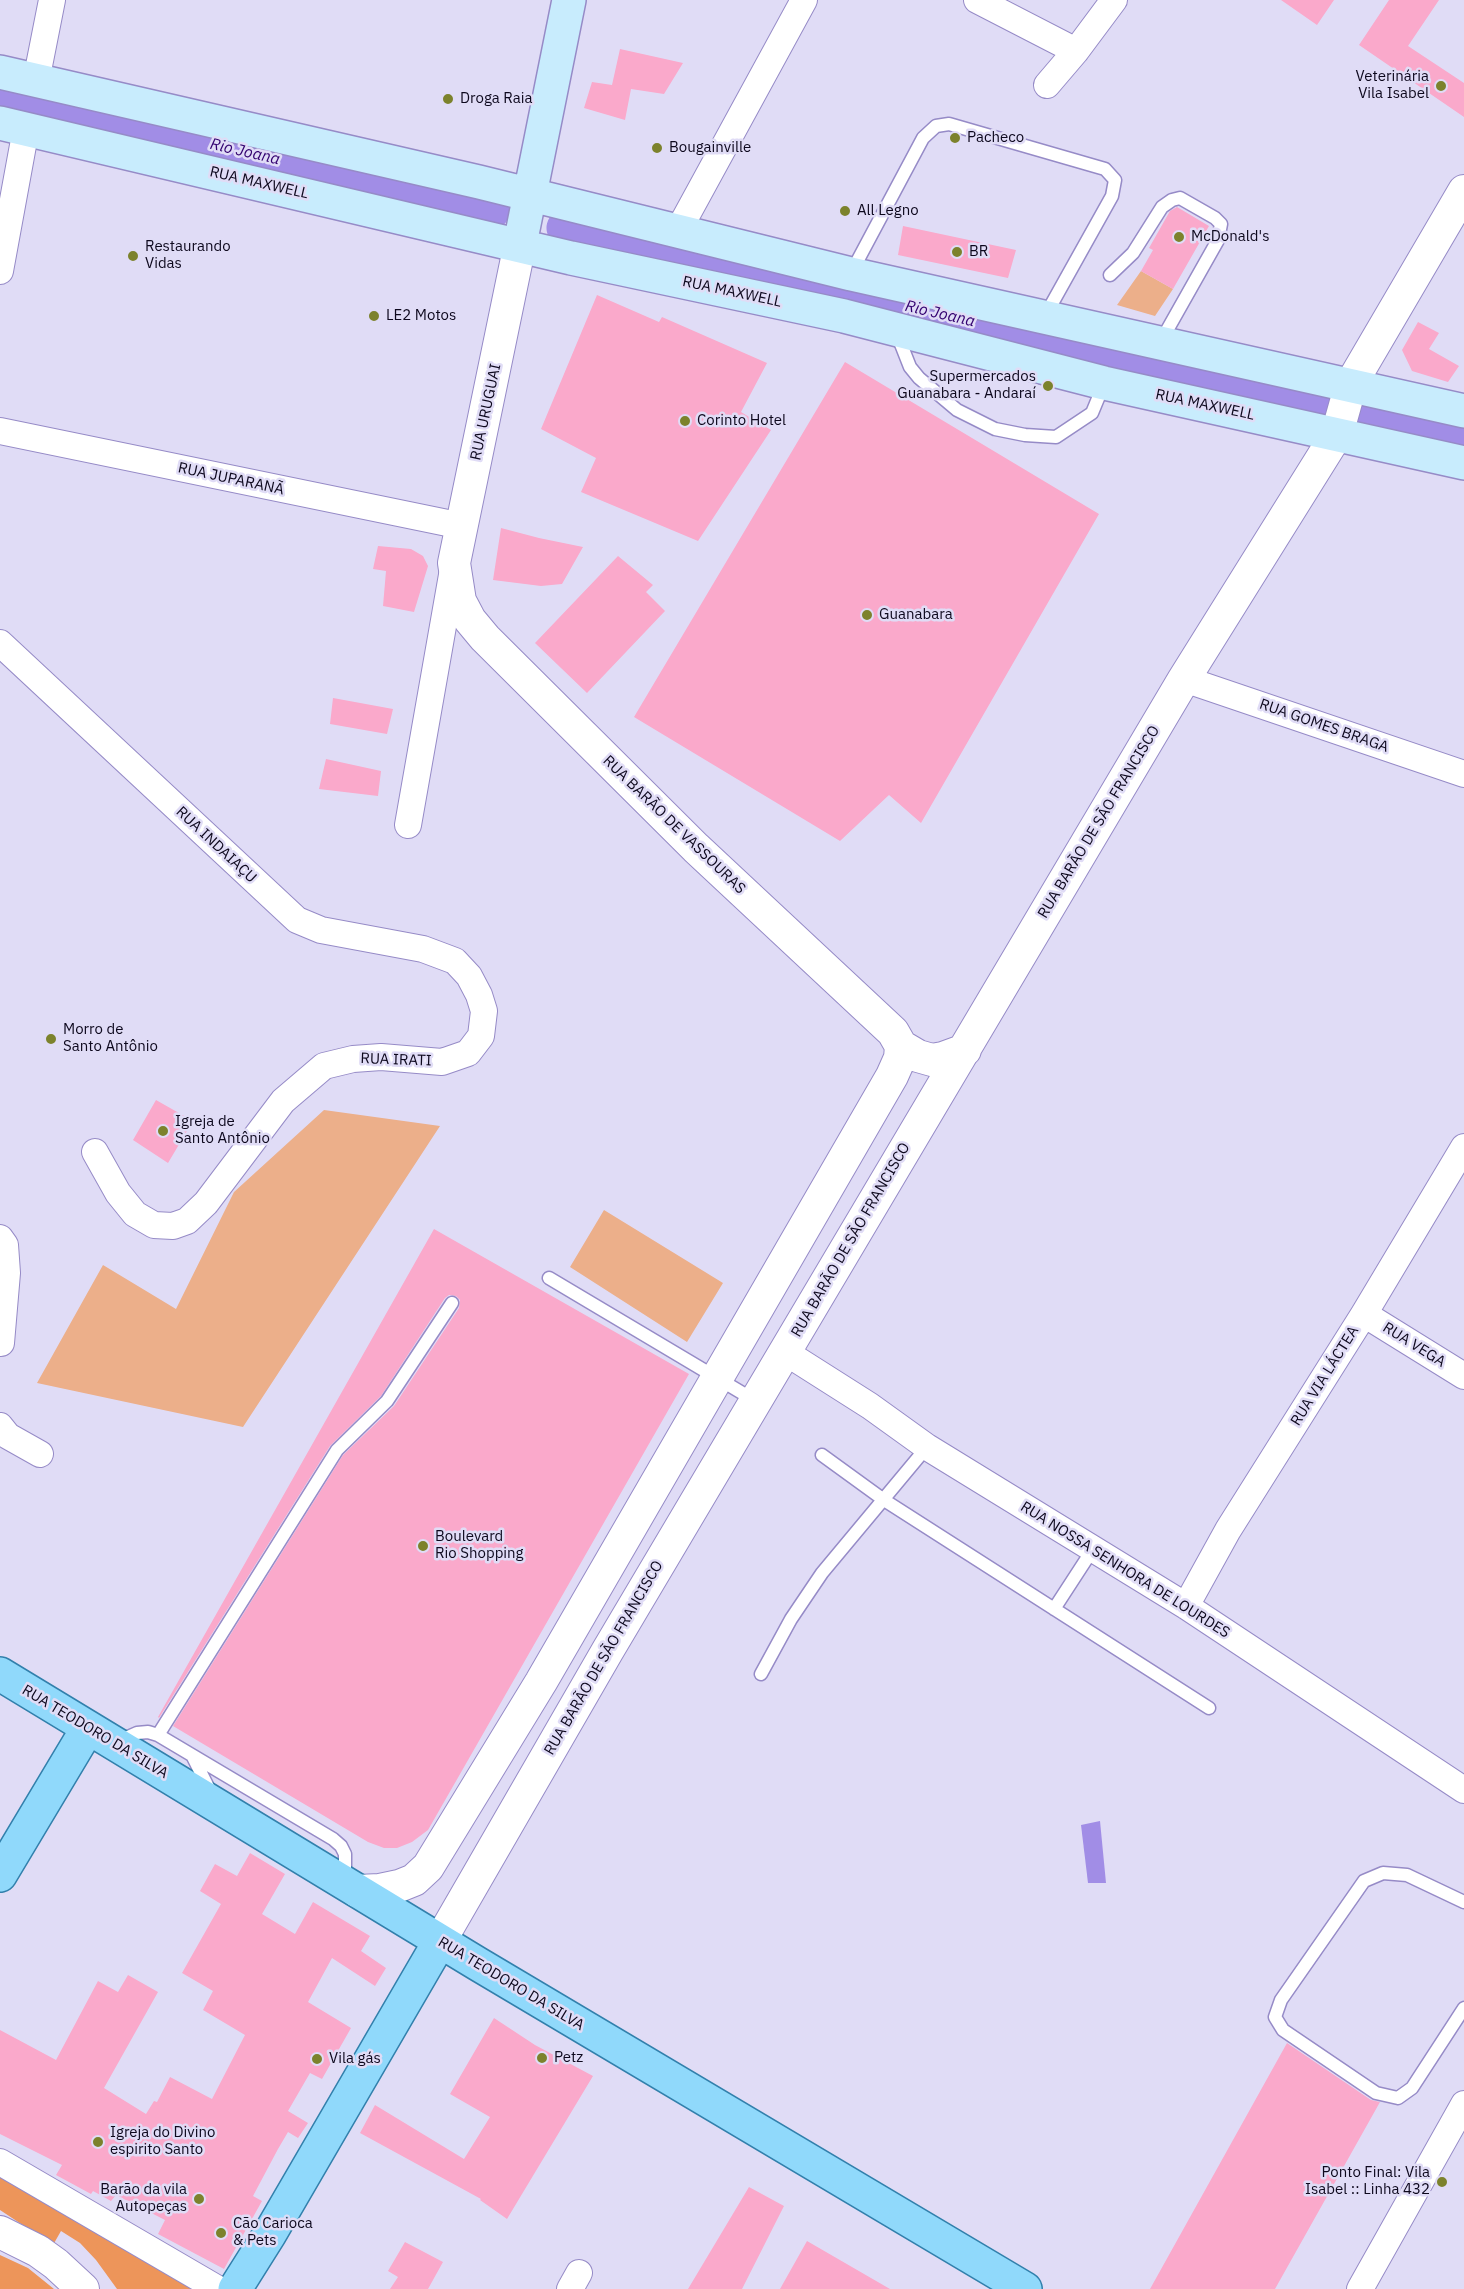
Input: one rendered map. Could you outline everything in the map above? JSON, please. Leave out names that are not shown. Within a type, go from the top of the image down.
[{"type":"main road","name":"RUA URUGUAI","points":[[520,244],[569,0]]},
{"type":"main road","points":[[0,72],[530,195],[851,274],[1464,411]]},
{"type":"main road","name":"RUA MAXWELL","points":[[13,126],[520,244],[571,258],[844,316],[1104,383],[1464,463]]},
{"type":"main road","name":"RUA TEODORO DA SILVA","points":[[0,1674],[440,1941],[1025,2289]]},
{"type":"main road","points":[[0,1875],[100,1735]]},
{"type":"main road","name":"RUA BARÃO DE SÃO FRANCISCO","points":[[235,2289],[275,2225],[440,1941]]},
{"type":"street","points":[[36,81],[52,0]]},
{"type":"street","points":[[678,231],[804,0]]},
{"type":"street","points":[[977,0],[1076,51]]},
{"type":"street","points":[[1047,85],[1076,51],[1113,0]]},
{"type":"street","points":[[0,271],[13,126]]},
{"type":"street","name":"RUA BARÃO DE SÃO FRANCISCO","points":[[440,1941],[603,1658],[1184,679],[1337,434],[1351,384],[1464,191]]},
{"type":"street","name":"RUA URUGUAI","points":[[408,825],[454,563],[520,244]]},
{"type":"street","name":"RUA JUPARANÃ","points":[[0,430],[462,526]]},
{"type":"street","name":"RUA BARÃO DE VASSOURAS","points":[[454,563],[460,601],[470,620],[485,638],[696,848],[893,1032],[901,1046]]},
{"type":"street","name":"RUA INDAIAÇU","points":[[0,643],[297,920],[321,930],[423,949],[455,962],[469,976]]},
{"type":"street","name":"RUA GOMES BRAGA","points":[[1184,679],[1464,774]]},
{"type":"street","name":"RUA IRATI","points":[[95,1152],[118,1193],[135,1214],[154,1225],[173,1226],[187,1221],[206,1203],[283,1101],[324,1066],[353,1059],[381,1057],[442,1062],[468,1053],[481,1036],[484,1011],[479,994],[469,976]]},
{"type":"street","points":[[351,1887],[380,1890],[399,1886],[414,1880],[428,1867],[541,1682],[892,1076],[900,1058],[901,1046],[918,1056],[932,1060],[965,1050]]},
{"type":"street","points":[[892,1076],[908,1075],[919,1079],[929,1087],[935,1098]]},
{"type":"street","name":"RUA VIA LÁCTEA","points":[[1186,1606],[1228,1530],[1364,1314],[1464,1147]]},
{"type":"street","points":[[0,1238],[4,1245],[7,1273],[0,1344]]},
{"type":"street","points":[[775,1277],[774,1298],[764,1336],[767,1341],[785,1352]]},
{"type":"street","name":"RUA VEGA","points":[[1364,1314],[1464,1376]]},
{"type":"street","name":"RUA NOSSA SENHORA DE LOURDES","points":[[785,1352],[870,1406],[927,1447],[1186,1606],[1464,1790]]},
{"type":"street","points":[[0,1426],[8,1436],[40,1454]]},
{"type":"street","points":[[1360,2289],[1464,2104]]},
{"type":"street","points":[[0,2162],[218,2289]]},
{"type":"street","points":[[0,2232],[38,2251],[83,2289]]},
{"type":"lane","points":[[851,274],[923,138],[936,126],[949,124],[1105,169],[1114,180],[1112,196],[1044,317]]},
{"type":"lane","points":[[1110,275],[1133,253],[1162,207],[1172,200],[1180,198],[1215,218],[1221,224],[1218,240],[1160,342]]},
{"type":"lane","points":[[896,330],[905,357],[919,378],[957,410],[995,429],[1025,435],[1056,437],[1092,413],[1104,383]]},
{"type":"lane","points":[[549,1278],[756,1401]]},
{"type":"lane","points":[[158,1735],[337,1450],[387,1401],[452,1302]]},
{"type":"lane","points":[[761,1674],[790,1619],[822,1573],[927,1447]]},
{"type":"lane","points":[[822,1455],[884,1500],[1209,1708]]},
{"type":"lane","points":[[1054,1609],[1093,1549]]},
{"type":"lane","points":[[100,1735],[148,1732],[158,1735],[333,1839],[341,1846],[345,1854],[351,1887]]},
{"type":"lane","points":[[192,1755],[218,1807]]},
{"type":"lane","points":[[1464,1902],[1407,1875],[1383,1873],[1364,1881],[1281,2000],[1275,2017],[1283,2030],[1376,2094],[1398,2098],[1412,2088],[1464,2008]]},
{"type":"shaded area","points":[[1141,271],[1173,289],[1155,316],[1117,305]]},
{"type":"shaded area","points":[[324,1110],[440,1126],[243,1427],[37,1383],[103,1265],[176,1309],[234,1192]]},
{"type":"shaded area","points":[[604,1210],[723,1283],[687,1342],[570,1267]]},
{"type":"shaded area","points":[[1100,1821],[1106,1883],[1088,1883],[1081,1825]]},
{"type":"shaded area","points":[[0,2170],[209,2289],[117,2289],[96,2260],[80,2243],[61,2231],[53,2245],[0,2210]]},
{"type":"shaded area","points":[[0,2255],[28,2268],[54,2289],[0,2289]]},
{"type":"building","points":[[1281,0],[1334,0],[1317,25]]},
{"type":"building","points":[[1389,0],[1439,0],[1408,46],[1464,83],[1464,117],[1359,45]]},
{"type":"building","points":[[620,49],[683,63],[664,94],[631,89],[625,120],[584,108],[592,82],[612,85]]},
{"type":"building","name":"McDonald's","points":[[1177,207],[1209,226],[1173,289],[1141,271],[1153,250],[1149,248],[1170,211]]},
{"type":"building","name":"BR","points":[[903,226],[1016,250],[1008,278],[898,255]]},
{"type":"building","name":"Corinto Hotel","points":[[597,295],[659,322],[662,317],[767,363],[741,412],[771,430],[698,541],[581,492],[596,458],[541,429]]},
{"type":"building","points":[[1418,322],[1439,333],[1429,349],[1459,366],[1448,382],[1412,371],[1402,350]]},
{"type":"building","name":"Guanabara","points":[[845,362],[1099,514],[921,823],[889,795],[840,841],[634,717]]},
{"type":"building","points":[[501,528],[583,547],[562,584],[541,586],[493,580]]},
{"type":"building","points":[[378,546],[411,549],[423,556],[428,566],[414,612],[383,606],[386,571],[373,569]]},
{"type":"building","points":[[618,556],[653,585],[646,592],[665,611],[587,693],[535,643]]},
{"type":"building","points":[[333,698],[393,709],[387,734],[330,724]]},
{"type":"building","points":[[326,759],[381,771],[378,796],[319,789]]},
{"type":"building","name":"Igreja de Santo Antônio","points":[[156,1100],[193,1121],[168,1163],[133,1140]]},
{"type":"building","name":"Boulevard Rio Shopping","points":[[434,1229],[689,1374],[428,1830],[412,1842],[397,1848],[384,1848],[368,1842],[173,1726],[343,1455],[394,1406],[459,1308],[460,1300],[456,1296],[449,1295],[445,1298],[381,1396],[330,1446],[158,1717]]},
{"type":"building","points":[[250,1853],[285,1874],[262,1914],[295,1934],[313,1902],[370,1936],[361,1951],[386,1968],[375,1986],[332,1958],[308,2002],[351,2028],[322,2079],[310,2073],[288,2111],[308,2123],[298,2138],[288,2132],[278,2149],[253,2196],[262,2201],[224,2269],[158,2234],[165,2220],[116,2195],[111,2201],[93,2191],[91,2194],[56,2175],[62,2165],[0,2134],[0,2030],[56,2060],[98,1981],[118,1992],[128,1975],[158,1992],[104,2088],[146,2114],[154,2101],[157,2102],[170,2077],[212,2099],[245,2035],[203,2010],[213,1991],[182,1973],[221,1904],[200,1891],[215,1864],[237,1876]]},
{"type":"building","points":[[494,2018],[535,2045],[593,2076],[507,2219],[481,2199],[360,2133],[375,2105],[464,2159],[490,2117],[450,2094]]},
{"type":"building","points":[[1287,2043],[1371,2100],[1380,2102],[1275,2289],[1150,2289]]},
{"type":"building","points":[[749,2187],[784,2206],[742,2289],[688,2289]]},
{"type":"building","points":[[807,2241],[890,2289],[780,2289]]},
{"type":"building","points":[[405,2242],[443,2262],[428,2289],[390,2289],[398,2277],[388,2271]]},
{"type":"waterway","name":"Rio Joana","points":[[0,94],[490,211]]},
{"type":"waterway","name":"Rio Joana","points":[[566,228],[1313,401]]},
{"type":"waterway","name":"Rio Joana","points":[[1367,413],[1464,436]]},
{"type":"place","name":"Veterinária Vila Isabel","points":[[1441,86]]},
{"type":"place","name":"Droga Raia","points":[[448,99]]},
{"type":"place","name":"Pacheco","points":[[955,138]]},
{"type":"place","name":"Bougainville","points":[[657,148]]},
{"type":"place","name":"All Legno","points":[[845,211]]},
{"type":"place","name":"McDonald's","points":[[1179,237]]},
{"type":"place","name":"BR","points":[[957,252]]},
{"type":"place","name":"Restaurando Vidas","points":[[133,256]]},
{"type":"place","name":"LE2 Motos","points":[[374,316]]},
{"type":"place","name":"Supermercados Guanabara - Andaraí","points":[[1048,386]]},
{"type":"place","name":"Corinto Hotel","points":[[685,421]]},
{"type":"place","name":"Guanabara","points":[[867,615]]},
{"type":"place","name":"Morro de Santo Antônio","points":[[51,1039]]},
{"type":"place","name":"Igreja de Santo Antônio","points":[[163,1131]]},
{"type":"place","name":"Boulevard Rio Shopping","points":[[423,1546]]},
{"type":"place","name":"Petz","points":[[542,2058]]},
{"type":"place","name":"Vila gás","points":[[317,2059]]},
{"type":"place","name":"Igreja do Divino espirito Santo","points":[[98,2142]]},
{"type":"place","name":"Ponto Final: Vila Isabel :: Linha 432","points":[[1442,2182]]},
{"type":"place","name":"Barão da vila Autopeças","points":[[199,2199]]},
{"type":"place","name":"Cão Carioca & Pets","points":[[221,2233]]}]
